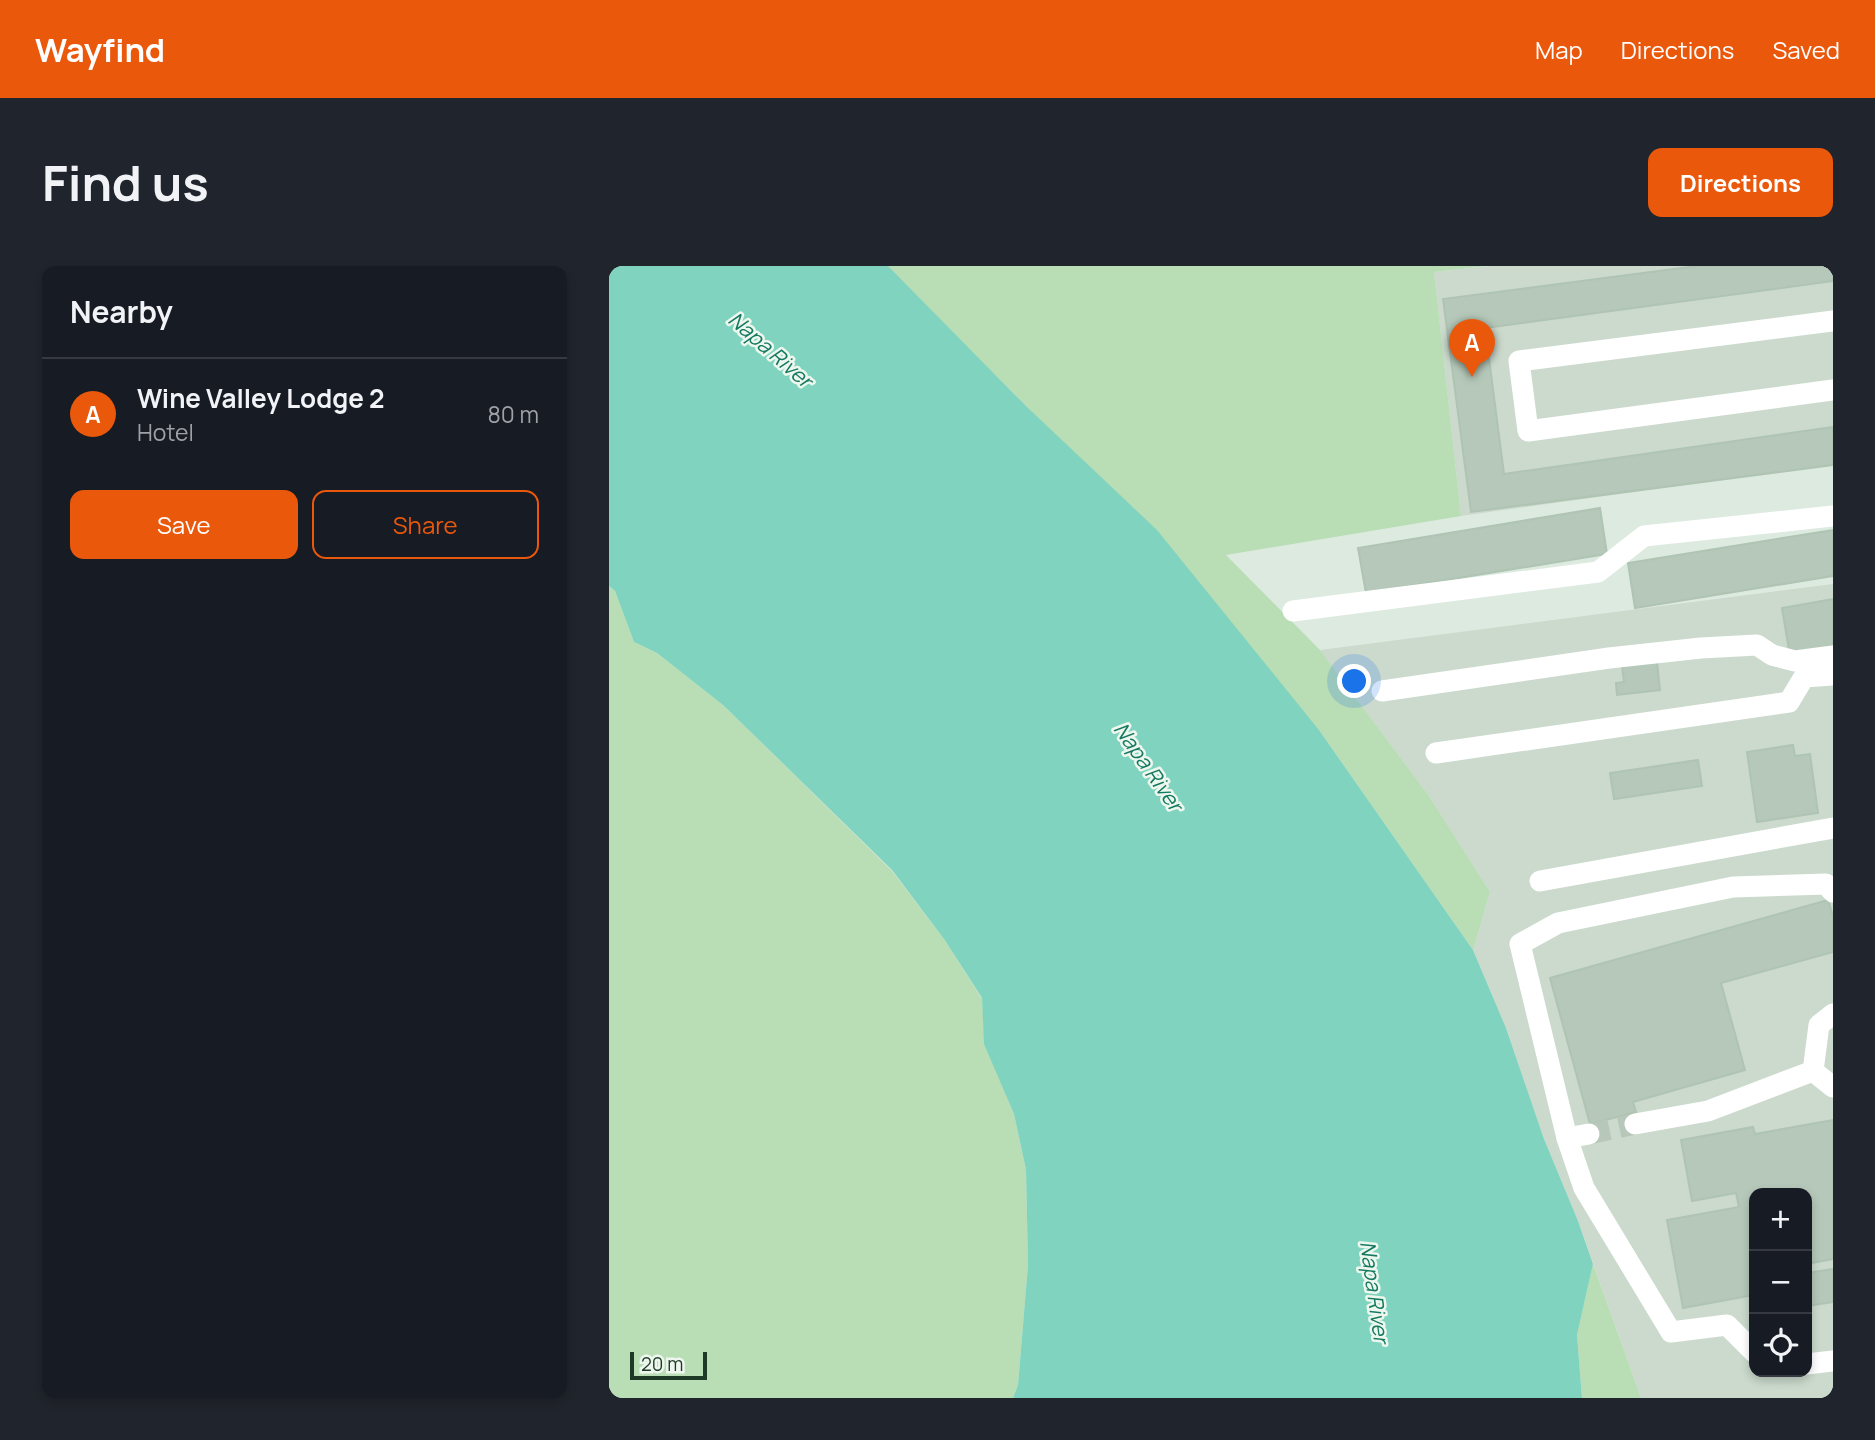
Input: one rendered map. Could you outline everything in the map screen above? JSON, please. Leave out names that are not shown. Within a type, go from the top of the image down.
[{"type":"lane","points":[[1833,321],[1519,361],[1528,430],[1833,390]]},
{"type":"lane","points":[[1293,611],[1598,572],[1644,536],[1833,516]]},
{"type":"lane","points":[[1382,691],[1609,658],[1701,648],[1757,645],[1772,655],[1795,661],[1833,656]]},
{"type":"lane","points":[[1436,753],[1789,702],[1804,677],[1833,675]]},
{"type":"lane","points":[[1539,881],[1833,828]]},
{"type":"lane","points":[[1749,1347],[1727,1325],[1671,1332],[1584,1188],[1567,1138],[1520,944],[1558,923],[1733,887],[1826,884],[1833,892]]},
{"type":"lane","points":[[1813,1071],[1819,1025],[1833,1014]]},
{"type":"lane","points":[[1813,1071],[1833,1087]]},
{"type":"lane","points":[[1635,1124],[1708,1111],[1813,1071]]},
{"type":"lane","points":[[1567,1138],[1589,1134]]},
{"type":"lane","points":[[1812,1363],[1833,1361]]},
{"type":"shaded area","points":[[886,266],[1487,266],[1434,272],[1461,516],[1226,555],[1320,650],[1429,796],[1490,892],[1473,950],[1319,730],[1026,406]]},
{"type":"shaded area","points":[[1490,266],[1833,266],[1833,464],[1461,516],[1434,272]]},
{"type":"shaded area","points":[[1833,584],[1833,1398],[1641,1398],[1578,1221],[1544,1139],[1506,1028],[1473,950],[1490,892],[1429,796],[1320,650]]},
{"type":"shaded area","points":[[609,586],[615,591],[634,642],[657,653],[723,705],[892,871],[944,939],[982,999],[985,1044],[1014,1114],[1026,1170],[1028,1265],[1018,1385],[1013,1398],[609,1398]]},
{"type":"shaded area","points":[[1593,1264],[1641,1398],[1582,1398],[1577,1335]]},
{"type":"water","name":"Napa River","points":[[609,266],[888,266],[1026,406],[1157,530],[1319,730],[1473,950],[1506,1028],[1544,1139],[1593,1264],[1577,1335],[1582,1398],[1013,1398],[1018,1385],[1028,1265],[1026,1170],[1014,1114],[984,1044],[982,998],[944,939],[892,870],[723,705],[657,653],[634,642],[615,591],[609,586]]},
{"type":"building","points":[[1697,266],[1833,266],[1833,281],[1485,328],[1504,474],[1833,427],[1833,465],[1471,512],[1443,299]]},
{"type":"building","points":[[1600,508],[1607,554],[1366,593],[1358,548]]},
{"type":"building","points":[[1833,530],[1833,576],[1635,608],[1628,563]]},
{"type":"building","points":[[1833,599],[1833,648],[1790,656],[1782,608]]},
{"type":"building","points":[[1657,662],[1660,690],[1617,695],[1616,683],[1624,682],[1622,666]]},
{"type":"building","points":[[1793,745],[1795,756],[1810,754],[1818,813],[1757,822],[1747,752]]},
{"type":"building","points":[[1698,760],[1702,786],[1614,799],[1610,773]]},
{"type":"building","points":[[1828,900],[1833,916],[1833,952],[1721,983],[1745,1070],[1633,1102],[1636,1112],[1590,1124],[1550,978]]},
{"type":"building","points":[[1833,1120],[1833,1259],[1812,1263],[1812,1188],[1749,1188],[1749,1296],[1683,1308],[1667,1220],[1739,1207],[1736,1193],[1692,1201],[1681,1140],[1753,1127],[1755,1134]]},
{"type":"building","points":[[1833,1269],[1833,1302],[1812,1305],[1812,1272]]},
{"type":"tunnel","points":[[1589,1134],[1635,1124]]},
{"type":"place","name":"Wine Valley Lodge 2","points":[[1472,377]]}]
